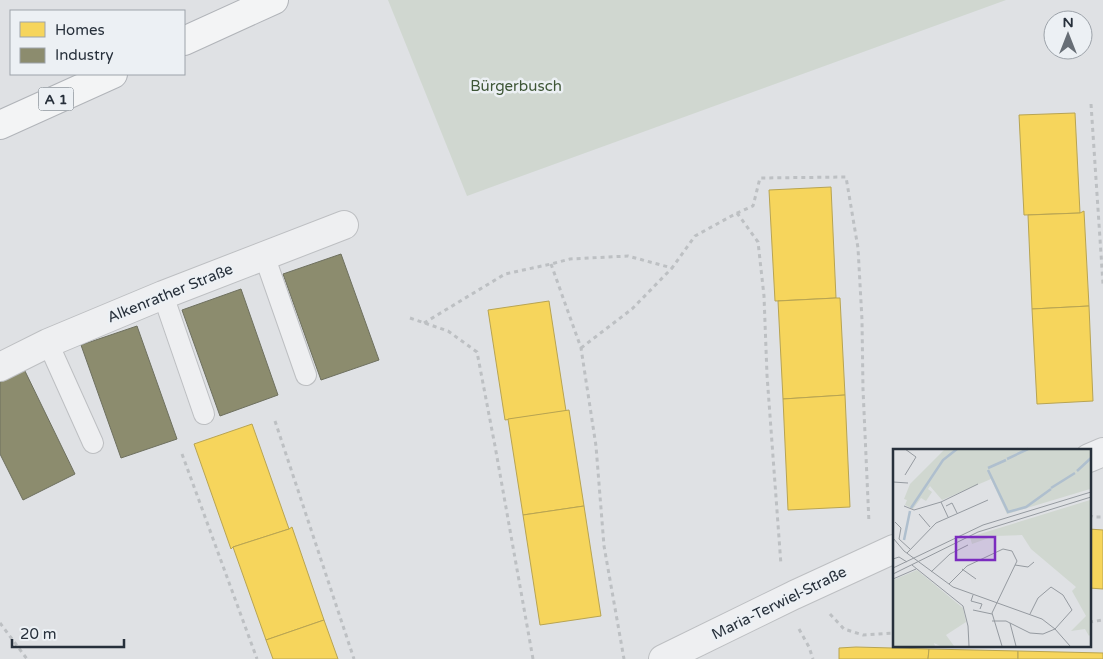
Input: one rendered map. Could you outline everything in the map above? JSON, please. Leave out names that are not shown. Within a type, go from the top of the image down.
[{"type":"highway","points":[[185,41],[274,0]]},
{"type":"highway","name":"A 1","points":[[0,125],[110,75]]},
{"type":"street","name":"Alkenrather Straße","points":[[0,367],[48,343],[163,295],[344,225]]},
{"type":"street","points":[[1090,458],[1103,452]]},
{"type":"street","name":"Maria-Terwiel-Straße","points":[[663,659],[882,554]]},
{"type":"lane","points":[[264,256],[306,375]]},
{"type":"lane","points":[[163,295],[204,414]]},
{"type":"lane","points":[[48,343],[92,443]]},
{"type":"path","points":[[1091,104],[1103,284]]},
{"type":"path","points":[[581,348],[632,310],[672,268],[695,236],[753,206],[760,178],[846,177],[858,248],[862,320],[862,389],[882,554]]},
{"type":"path","points":[[737,213],[758,242],[764,296],[767,375],[794,595],[844,629],[862,635],[893,633]]},
{"type":"path","points":[[424,323],[505,274],[570,259],[628,256],[672,268]]},
{"type":"path","points":[[550,264],[581,348],[596,446],[604,546],[624,659]]},
{"type":"path","points":[[410,318],[448,331],[477,352],[533,659]]},
{"type":"path","points":[[275,421],[354,659]]},
{"type":"path","points":[[182,454],[257,659]]},
{"type":"path","points":[[1090,516],[1103,517]]},
{"type":"path","points":[[1090,622],[1103,620]]},
{"type":"path","points":[[0,623],[27,659]]},
{"type":"green space","name":"Bürgerbusch","points":[[388,0],[1006,0],[467,196]]},
{"type":"building: Homes","points":[[1075,113],[1080,213],[1024,215],[1019,115]]},
{"type":"building: Homes","points":[[831,187],[836,298],[775,301],[769,190]]},
{"type":"building: Homes","points":[[1084,211],[1089,306],[1032,309],[1028,215],[1080,213]]},
{"type":"building: Homes","points":[[840,298],[845,395],[783,399],[778,301]]},
{"type":"building: Homes","points":[[549,301],[566,411],[505,420],[488,310]]},
{"type":"building: Homes","points":[[1089,306],[1093,401],[1037,404],[1032,309]]},
{"type":"building: Homes","points":[[845,395],[850,507],[788,510],[783,399]]},
{"type":"building: Homes","points":[[569,410],[584,506],[523,515],[508,419]]},
{"type":"building: Homes","points":[[252,424],[289,529],[231,549],[194,444]]},
{"type":"building: Homes","points":[[584,506],[601,616],[540,625],[523,515]]},
{"type":"building: Homes","points":[[292,527],[324,620],[266,640],[233,547]]},
{"type":"building: Homes","points":[[1090,529],[1103,530],[1103,589],[1090,588]]},
{"type":"building: Homes","points":[[324,620],[338,659],[273,659],[266,640]]},
{"type":"building: Homes","points":[[839,648],[929,649],[928,659],[839,659]]},
{"type":"building: Homes","points":[[929,649],[1018,651],[1018,659],[928,659]]},
{"type":"building: Homes","points":[[1018,651],[1103,653],[1103,659],[1018,659]]},
{"type":"building: Industry","points":[[341,254],[379,360],[321,380],[283,274]]},
{"type":"building: Industry","points":[[241,289],[278,395],[220,416],[182,310]]},
{"type":"building: Industry","points":[[137,326],[177,439],[121,458],[81,345]]},
{"type":"building: Industry","points":[[23,367],[75,474],[23,500],[0,454],[0,378]]}]
